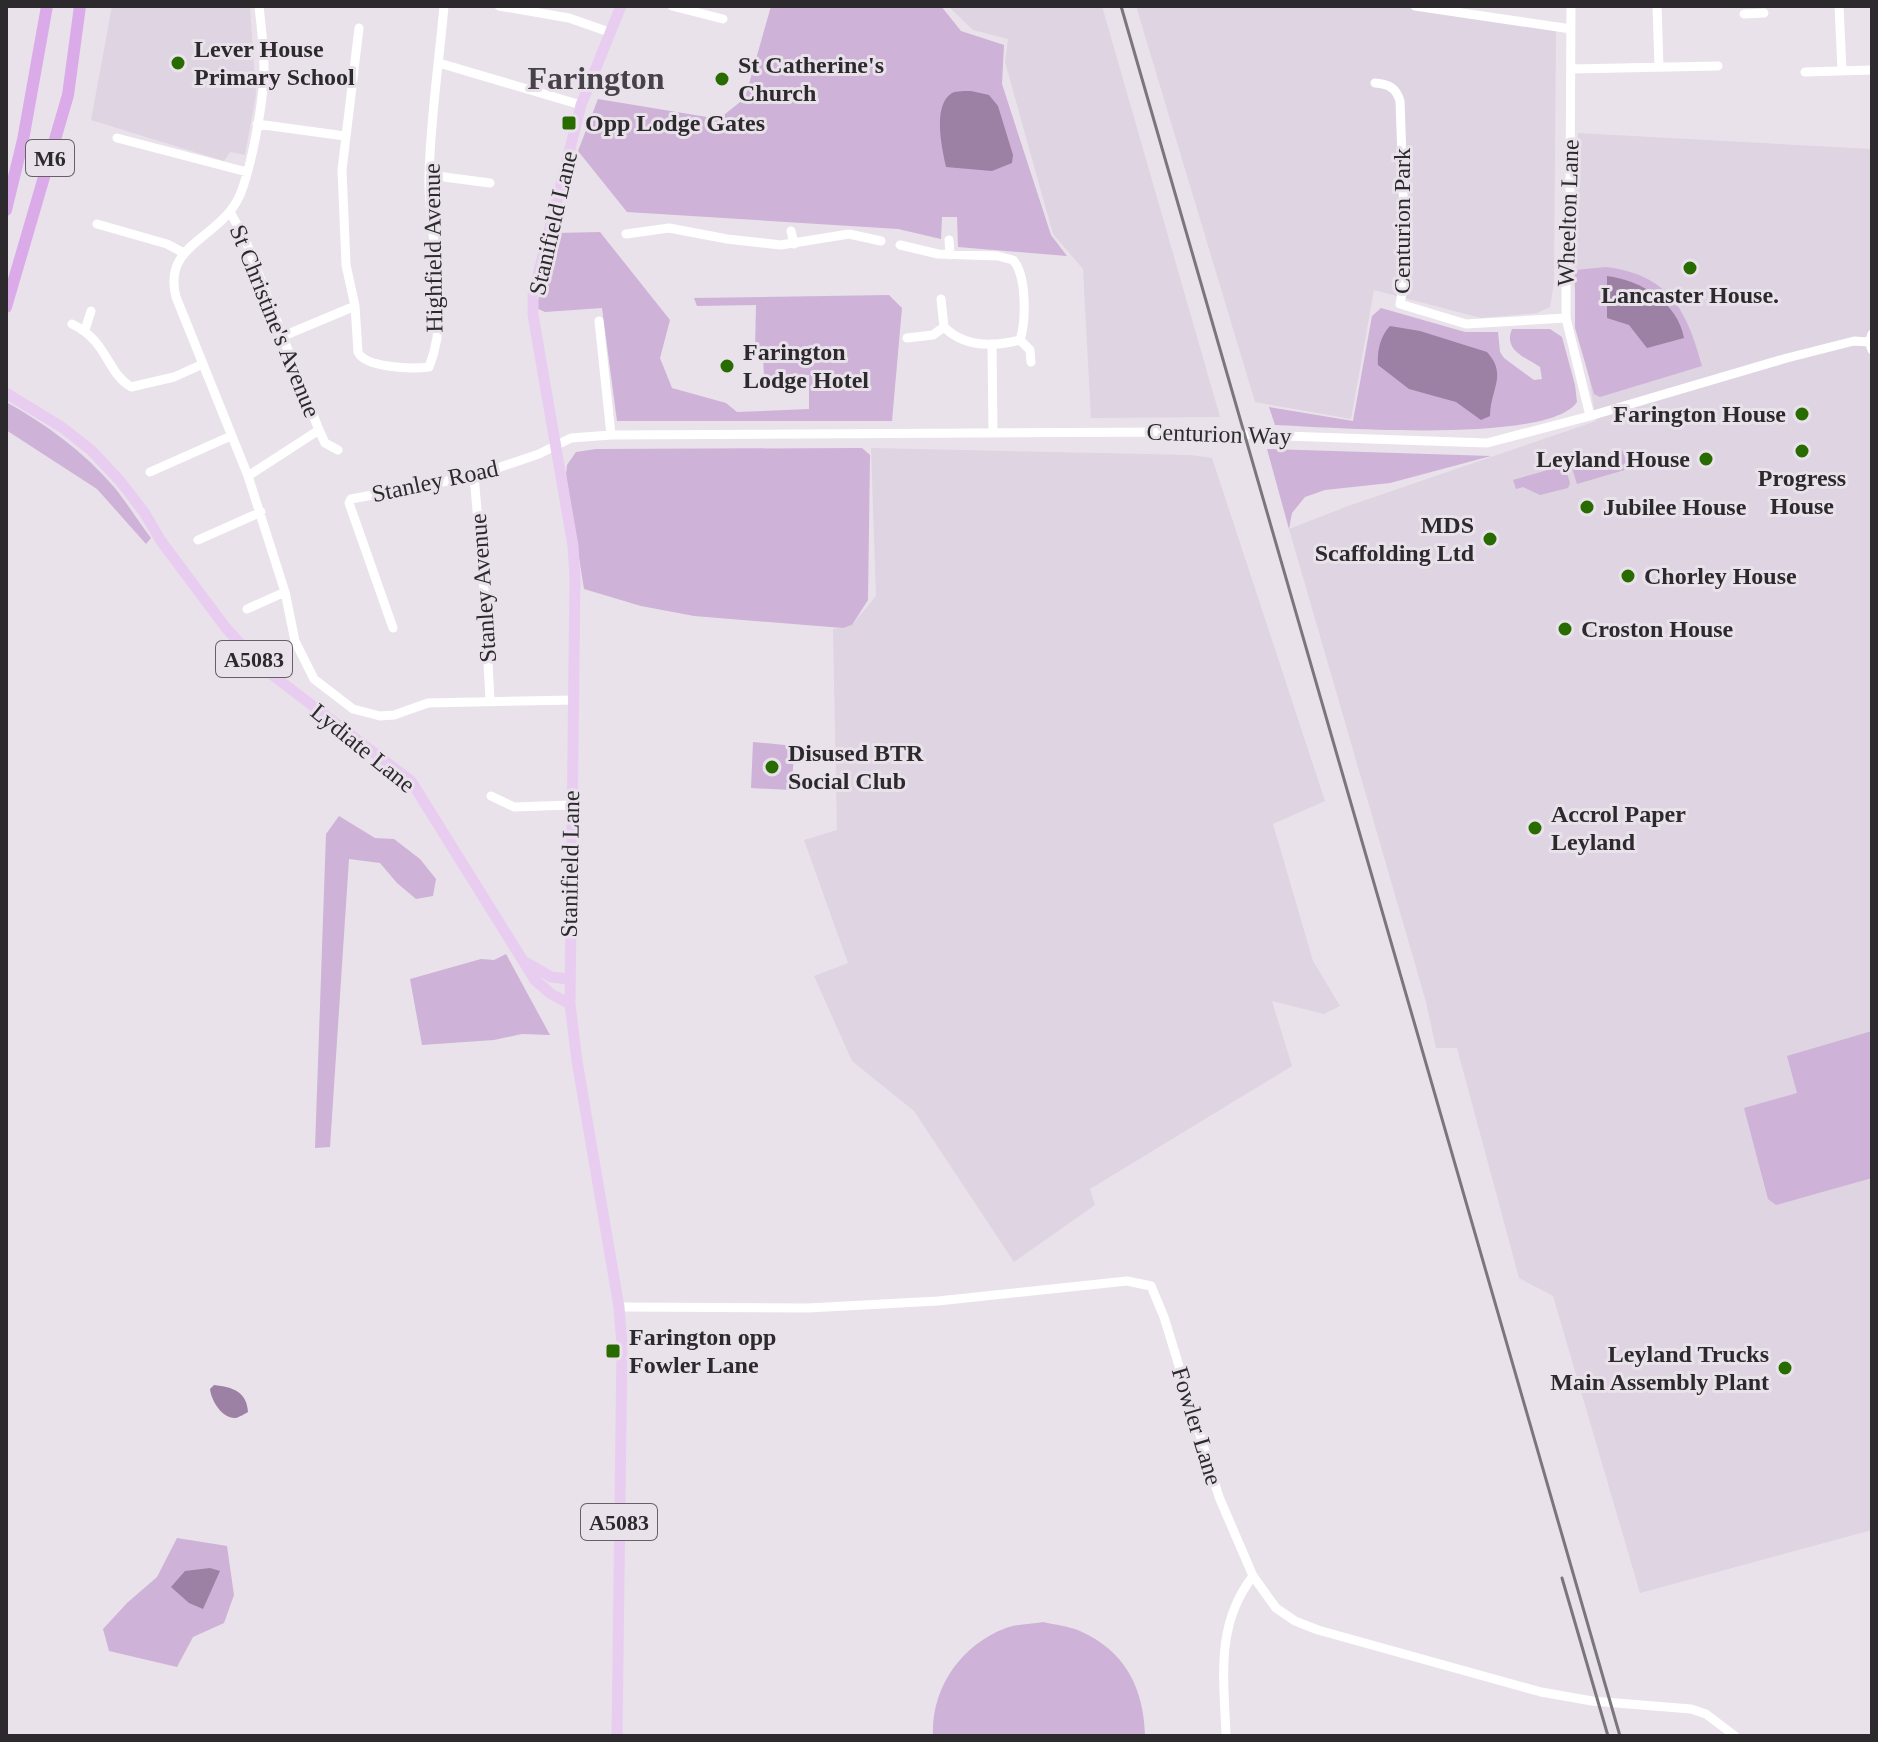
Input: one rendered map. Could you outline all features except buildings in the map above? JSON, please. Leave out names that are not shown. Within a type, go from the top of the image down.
[{"type":"highway","name":"M6","points":[[6,210],[23,140],[47,6]]},
{"type":"highway","name":"M6","points":[[6,307],[68,95],[80,6]]},
{"type":"main road","name":"Stanifield Lane","points":[[617,1736],[622,1345],[619,1307],[570,1004],[573,546],[535,331],[533,295],[581,105],[621,6]]},
{"type":"main road","name":"Lydiate Lane","points":[[6,393],[63,428],[92,451],[144,512],[161,541],[226,628],[262,667],[411,781],[535,980],[542,988],[570,1004]]},
{"type":"main road","points":[[524,961],[551,977],[568,979]]},
{"type":"street","points":[[259,6],[264,69],[257,124],[240,195],[214,229],[184,253],[174,266],[172,280],[261,512],[285,592],[295,641],[314,679],[340,702],[380,716],[394,715],[428,703],[573,700]]},
{"type":"street","name":"Highfield Avenue","points":[[355,306],[361,358],[370,363],[418,369],[429,367],[439,308],[429,175],[444,6]]},
{"type":"street","points":[[499,6],[569,18],[609,32]]},
{"type":"street","points":[[672,6],[723,19]]},
{"type":"street","points":[[1415,6],[1571,29]]},
{"type":"street","name":"Wheelton Lane","points":[[1571,6],[1566,318],[1590,416]]},
{"type":"street","points":[[1657,6],[1659,67]]},
{"type":"street","points":[[1839,6],[1842,71]]},
{"type":"street","points":[[281,337],[355,306],[346,265],[342,203],[345,136],[359,28]]},
{"type":"street","points":[[439,63],[581,105]]},
{"type":"street","points":[[1571,69],[1718,66]]},
{"type":"street","points":[[1805,72],[1872,70]]},
{"type":"street","name":"Centurion Park","points":[[1375,83],[1397,91],[1400,101],[1406,272],[1400,304],[1466,324],[1566,318]]},
{"type":"street","points":[[257,124],[345,136]]},
{"type":"street","points":[[117,138],[247,172]]},
{"type":"street","points":[[429,175],[490,183]]},
{"type":"street","name":"St Christine's Avenue","points":[[230,212],[245,239],[319,430],[325,443],[338,450]]},
{"type":"street","points":[[97,224],[167,244],[184,253]]},
{"type":"street","points":[[626,234],[669,228],[727,239],[794,244],[849,234],[881,241]]},
{"type":"street","points":[[791,231],[794,244]]},
{"type":"street","points":[[949,240],[950,255]]},
{"type":"street","points":[[900,245],[950,255],[998,256],[1013,260],[1022,273],[1024,329],[1020,340]]},
{"type":"street","points":[[941,299],[944,327],[962,342],[992,344],[1020,340]]},
{"type":"street","points":[[85,330],[91,311]]},
{"type":"street","points":[[599,321],[611,435]]},
{"type":"street","points":[[72,324],[93,336],[121,381],[131,387],[174,377],[203,364]]},
{"type":"street","points":[[907,338],[933,335],[944,327]]},
{"type":"street","points":[[1020,340],[1030,350],[1031,362]]},
{"type":"street","name":"Centurion Way","points":[[555,444],[571,438],[611,435],[993,433],[1223,434],[1487,443],[1787,358],[1854,341],[1871,342]]},
{"type":"street","points":[[992,344],[993,433]]},
{"type":"street","name":"St Christine's Avenue","points":[[248,476],[319,430]]},
{"type":"street","points":[[150,472],[231,436]]},
{"type":"street","name":"Stanley Road","points":[[393,628],[349,503],[351,499],[474,476],[539,454],[555,444]]},
{"type":"street","name":"Stanley Avenue","points":[[474,476],[490,700]]},
{"type":"street","points":[[198,540],[261,512]]},
{"type":"street","points":[[247,609],[285,592]]},
{"type":"street","points":[[491,796],[514,807],[571,805]]},
{"type":"street","name":"Fowler Lane","points":[[619,1307],[808,1308],[938,1301],[1127,1281],[1151,1286],[1164,1317],[1219,1497],[1253,1576],[1276,1608],[1295,1621],[1318,1630],[1541,1692],[1592,1701],[1691,1709],[1706,1714],[1735,1736]]},
{"type":"street","points":[[1226,1736],[1225,1638],[1231,1611],[1253,1576]]},
{"type":"shaded area","name":"Lever House Primary School","points":[[112,6],[250,6],[256,94],[245,155],[230,152],[224,161],[91,120]]},
{"type":"shaded area","points":[[771,6],[941,6],[961,31],[1004,45],[1002,84],[1051,235],[1067,256],[958,247],[957,217],[942,217],[941,239],[898,229],[627,212],[578,151],[598,99],[719,119],[745,98]]},
{"type":"shaded area","points":[[948,6],[1102,6],[1220,417],[1091,418],[1083,269],[1053,234],[1005,62],[1008,39],[973,30]]},
{"type":"shaded area","points":[[1136,6],[1395,6],[1556,29],[1554,283],[1550,307],[1537,313],[1481,318],[1374,290],[1351,419],[1255,402]]},
{"type":"shaded area","points":[[971,91],[989,95],[998,106],[1013,155],[1012,163],[992,171],[946,167],[940,128],[942,107],[952,93]]},
{"type":"shaded area","points":[[1578,133],[1872,149],[1872,1530],[1640,1593],[1553,1296],[1519,1278],[1457,1048],[1436,1048],[1426,1002],[1289,529],[1596,421],[1573,279]]},
{"type":"shaded area","points":[[600,232],[670,320],[660,358],[672,388],[726,403],[737,412],[809,409],[809,375],[764,376],[763,357],[755,351],[756,305],[697,306],[694,298],[889,295],[902,308],[892,421],[617,421],[602,308],[545,312],[536,308],[556,233]]},
{"type":"shaded area","points":[[1606,267],[1645,278],[1672,298],[1690,328],[1702,366],[1600,397],[1594,394],[1575,328],[1575,270]]},
{"type":"shaded area","points":[[1607,276],[1633,282],[1656,295],[1674,314],[1684,338],[1647,348],[1629,325],[1607,318]]},
{"type":"shaded area","points":[[1381,308],[1465,332],[1498,332],[1500,352],[1504,358],[1534,380],[1542,379],[1540,367],[1513,348],[1510,342],[1512,329],[1550,329],[1562,337],[1577,402],[1558,415],[1525,424],[1483,429],[1387,430],[1275,425],[1269,407],[1353,421],[1372,316]]},
{"type":"shaded area","points":[[1390,326],[1420,331],[1487,352],[1493,360],[1497,376],[1490,416],[1481,420],[1456,402],[1409,389],[1378,365],[1380,344]]},
{"type":"shaded area","points":[[6,402],[64,440],[102,474],[151,538],[146,544],[97,489],[6,430]]},
{"type":"shaded area","points":[[862,448],[870,455],[868,600],[852,625],[843,628],[694,616],[641,606],[584,589],[566,475],[567,465],[576,452],[596,449]]},
{"type":"shaded area","points":[[871,448],[1212,458],[1325,801],[1273,824],[1313,961],[1340,1006],[1324,1014],[1272,1001],[1292,1066],[1090,1189],[1095,1205],[1014,1262],[914,1111],[852,1061],[814,976],[848,963],[804,840],[837,830],[833,629],[851,626],[876,596]]},
{"type":"shaded area","points":[[1267,449],[1491,456],[1390,483],[1325,490],[1305,497],[1292,513],[1289,529]]},
{"type":"shaded area","points":[[1621,450],[1628,469],[1577,484],[1571,465]]},
{"type":"shaded area","points":[[1562,466],[1570,483],[1568,488],[1540,495],[1523,487],[1516,489],[1513,480]]},
{"type":"shaded area","name":"Disused BTR Social Club","points":[[753,742],[795,746],[791,790],[751,788]]},
{"type":"shaded area","points":[[339,816],[375,838],[394,839],[420,859],[436,879],[433,896],[416,899],[380,863],[349,859],[330,1147],[315,1148],[326,834]]},
{"type":"shaded area","points":[[506,954],[550,1035],[522,1034],[494,1040],[422,1045],[410,979],[481,959],[494,960]]},
{"type":"shaded area","points":[[1872,1031],[1872,1178],[1776,1205],[1768,1199],[1744,1108],[1797,1093],[1787,1056]]},
{"type":"shaded area","points":[[214,1385],[227,1387],[242,1395],[248,1412],[236,1418],[222,1412],[211,1393]]},
{"type":"shaded area","points":[[177,1538],[227,1546],[234,1595],[224,1623],[193,1637],[177,1667],[109,1651],[103,1629],[157,1577]]},
{"type":"shaded area","points":[[210,1568],[220,1571],[203,1609],[189,1603],[171,1587],[185,1571]]},
{"type":"shaded area","points":[[1043,1622],[1080,1631],[1096,1639],[1120,1660],[1141,1702],[1145,1736],[933,1736],[937,1701],[943,1685],[963,1657],[975,1645],[1006,1628]]},
{"type":"railway","points":[[1121,6],[1620,1736]]},
{"type":"railway","points":[[1562,1578],[1608,1736]]},
{"type":"place","name":"Lever House Primary School","points":[[178,63]]},
{"type":"place","name":"St Catherine's Church","points":[[722,79]]},
{"type":"place","name":"Opp Lodge Gates","points":[[569,123]]},
{"type":"place","name":"Lancaster House.","points":[[1690,268]]},
{"type":"place","name":"Farington Lodge Hotel","points":[[727,366]]},
{"type":"place","name":"Farington House","points":[[1802,414]]},
{"type":"place","name":"Progress House","points":[[1802,451]]},
{"type":"place","name":"Leyland House","points":[[1706,459]]},
{"type":"place","name":"Jubilee House","points":[[1587,507]]},
{"type":"place","name":"MDS Scaffolding Ltd","points":[[1490,539]]},
{"type":"place","name":"Chorley House","points":[[1628,576]]},
{"type":"place","name":"Croston House","points":[[1565,629]]},
{"type":"place","name":"Disused BTR Social Club","points":[[772,767]]},
{"type":"place","name":"Accrol Paper Leyland","points":[[1535,828]]},
{"type":"place","name":"Farington opp Fowler Lane","points":[[613,1351]]},
{"type":"place","name":"Leyland Trucks Main Assembly Plant","points":[[1785,1368]]},
{"type":"district","name":"Farington","points":[[596,78]]}]
